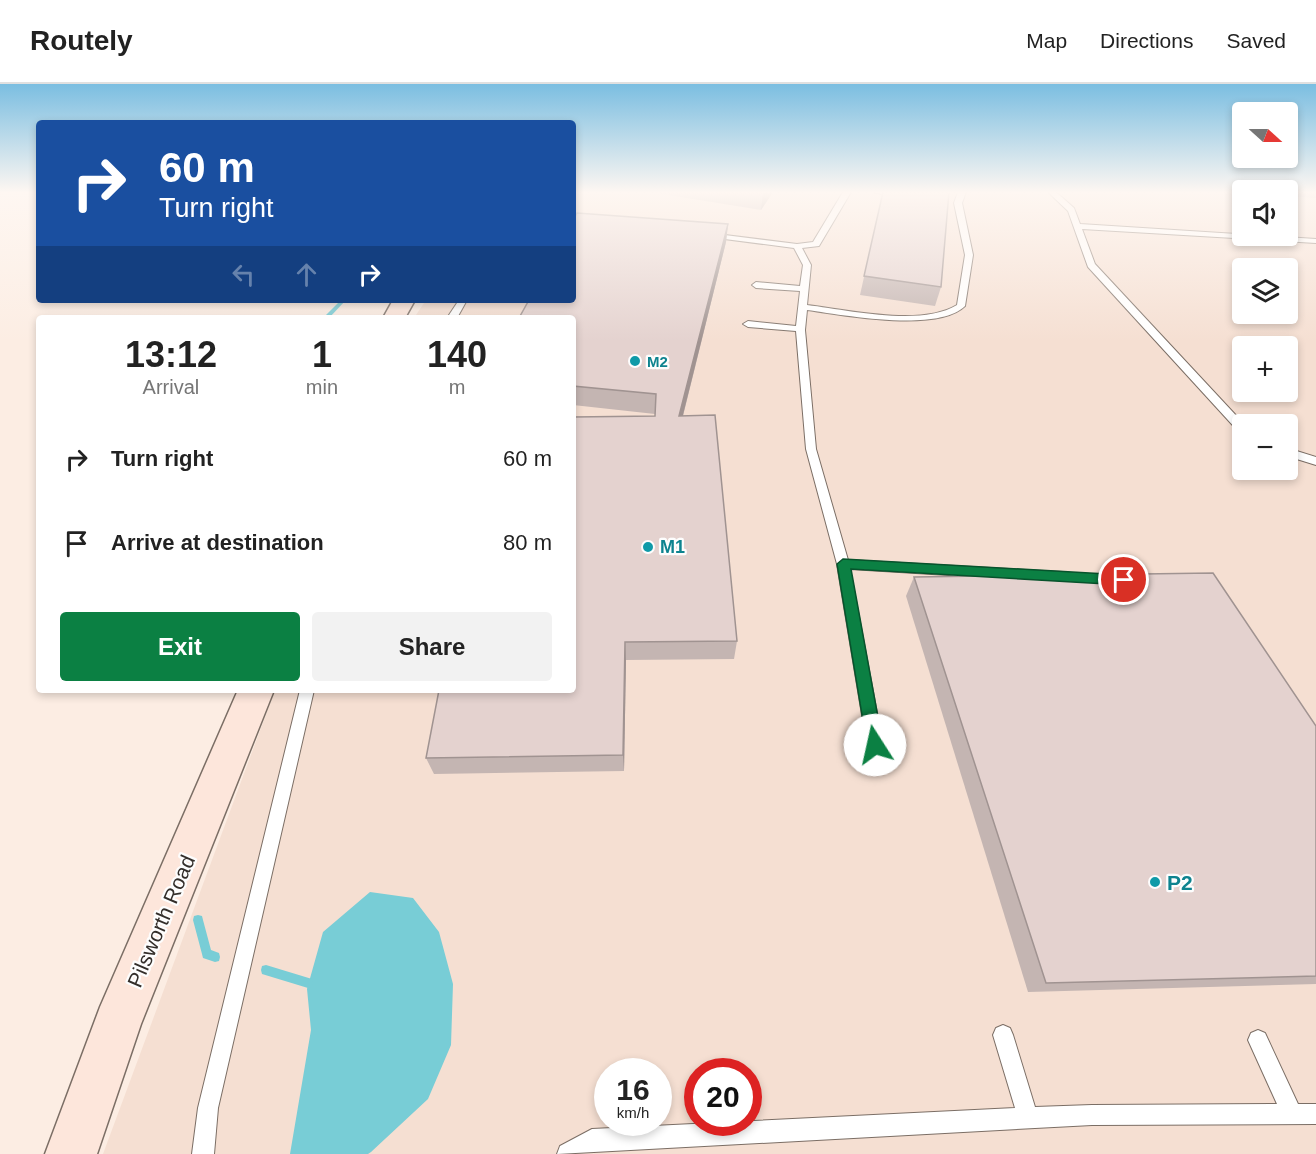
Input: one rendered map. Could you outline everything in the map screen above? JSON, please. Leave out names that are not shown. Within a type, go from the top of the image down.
[{"type":"street","name":"Pilsworth Road","points":[[71,1154],[117,1024],[255,693]]},
{"type":"lane","points":[[762,242],[796,246],[817,242]]},
{"type":"lane","points":[[802,307],[910,318],[941,316],[957,310],[961,306],[969,255],[966,242]]},
{"type":"lane","points":[[1083,242],[1091,265],[1232,418]]},
{"type":"lane","points":[[796,246],[807,265],[800,328],[812,449],[843,564],[875,745]]},
{"type":"lane","points":[[756,285],[804,289]]},
{"type":"lane","points":[[748,324],[800,328]]},
{"type":"lane","points":[[1298,455],[1316,461]]},
{"type":"lane","points":[[843,564],[1077,577]]},
{"type":"lane","points":[[202,1154],[208,1107],[306,693]]},
{"type":"lane","points":[[1003,1035],[1028,1118]]},
{"type":"lane","points":[[1258,1040],[1292,1114]]},
{"type":"lane","points":[[568,1154],[592,1140],[1092,1115],[1316,1114]]},
{"type":"shaded area","points":[[576,242],[1232,242],[1232,246],[1298,246],[1298,242],[1316,242],[1316,1154],[103,1154],[274,693],[576,693],[576,315],[416,315],[424,303],[576,303]]},
{"type":"water","points":[[370,892],[413,898],[439,932],[453,984],[451,1045],[428,1099],[371,1152],[368,1154],[290,1154],[311,1030],[307,989],[323,932]]},
{"type":"building","name":"M1","points":[[576,242],[723,242],[679,416],[715,415],[737,641],[625,642],[623,755],[426,758],[438,693],[576,693],[576,417],[655,416],[656,394],[576,386],[576,315],[521,315],[527,303],[576,303]]},
{"type":"building","points":[[872,242],[945,242],[941,287],[864,276]]},
{"type":"building","name":"P2","points":[[1213,573],[1316,726],[1316,976],[1046,983],[914,577]]},
{"type":"waterway","points":[[329,315],[341,303]]},
{"type":"waterway","points":[[198,920],[207,954],[215,957]]},
{"type":"waterway","points":[[266,970],[308,983]]},
{"type":"place","name":"M2","points":[[635,361]]},
{"type":"place","name":"M1","points":[[648,547]]},
{"type":"place","name":"P2","points":[[1155,882]]},
{"type":"route","points":[[875,745],[843,564],[1124,580]]}]
